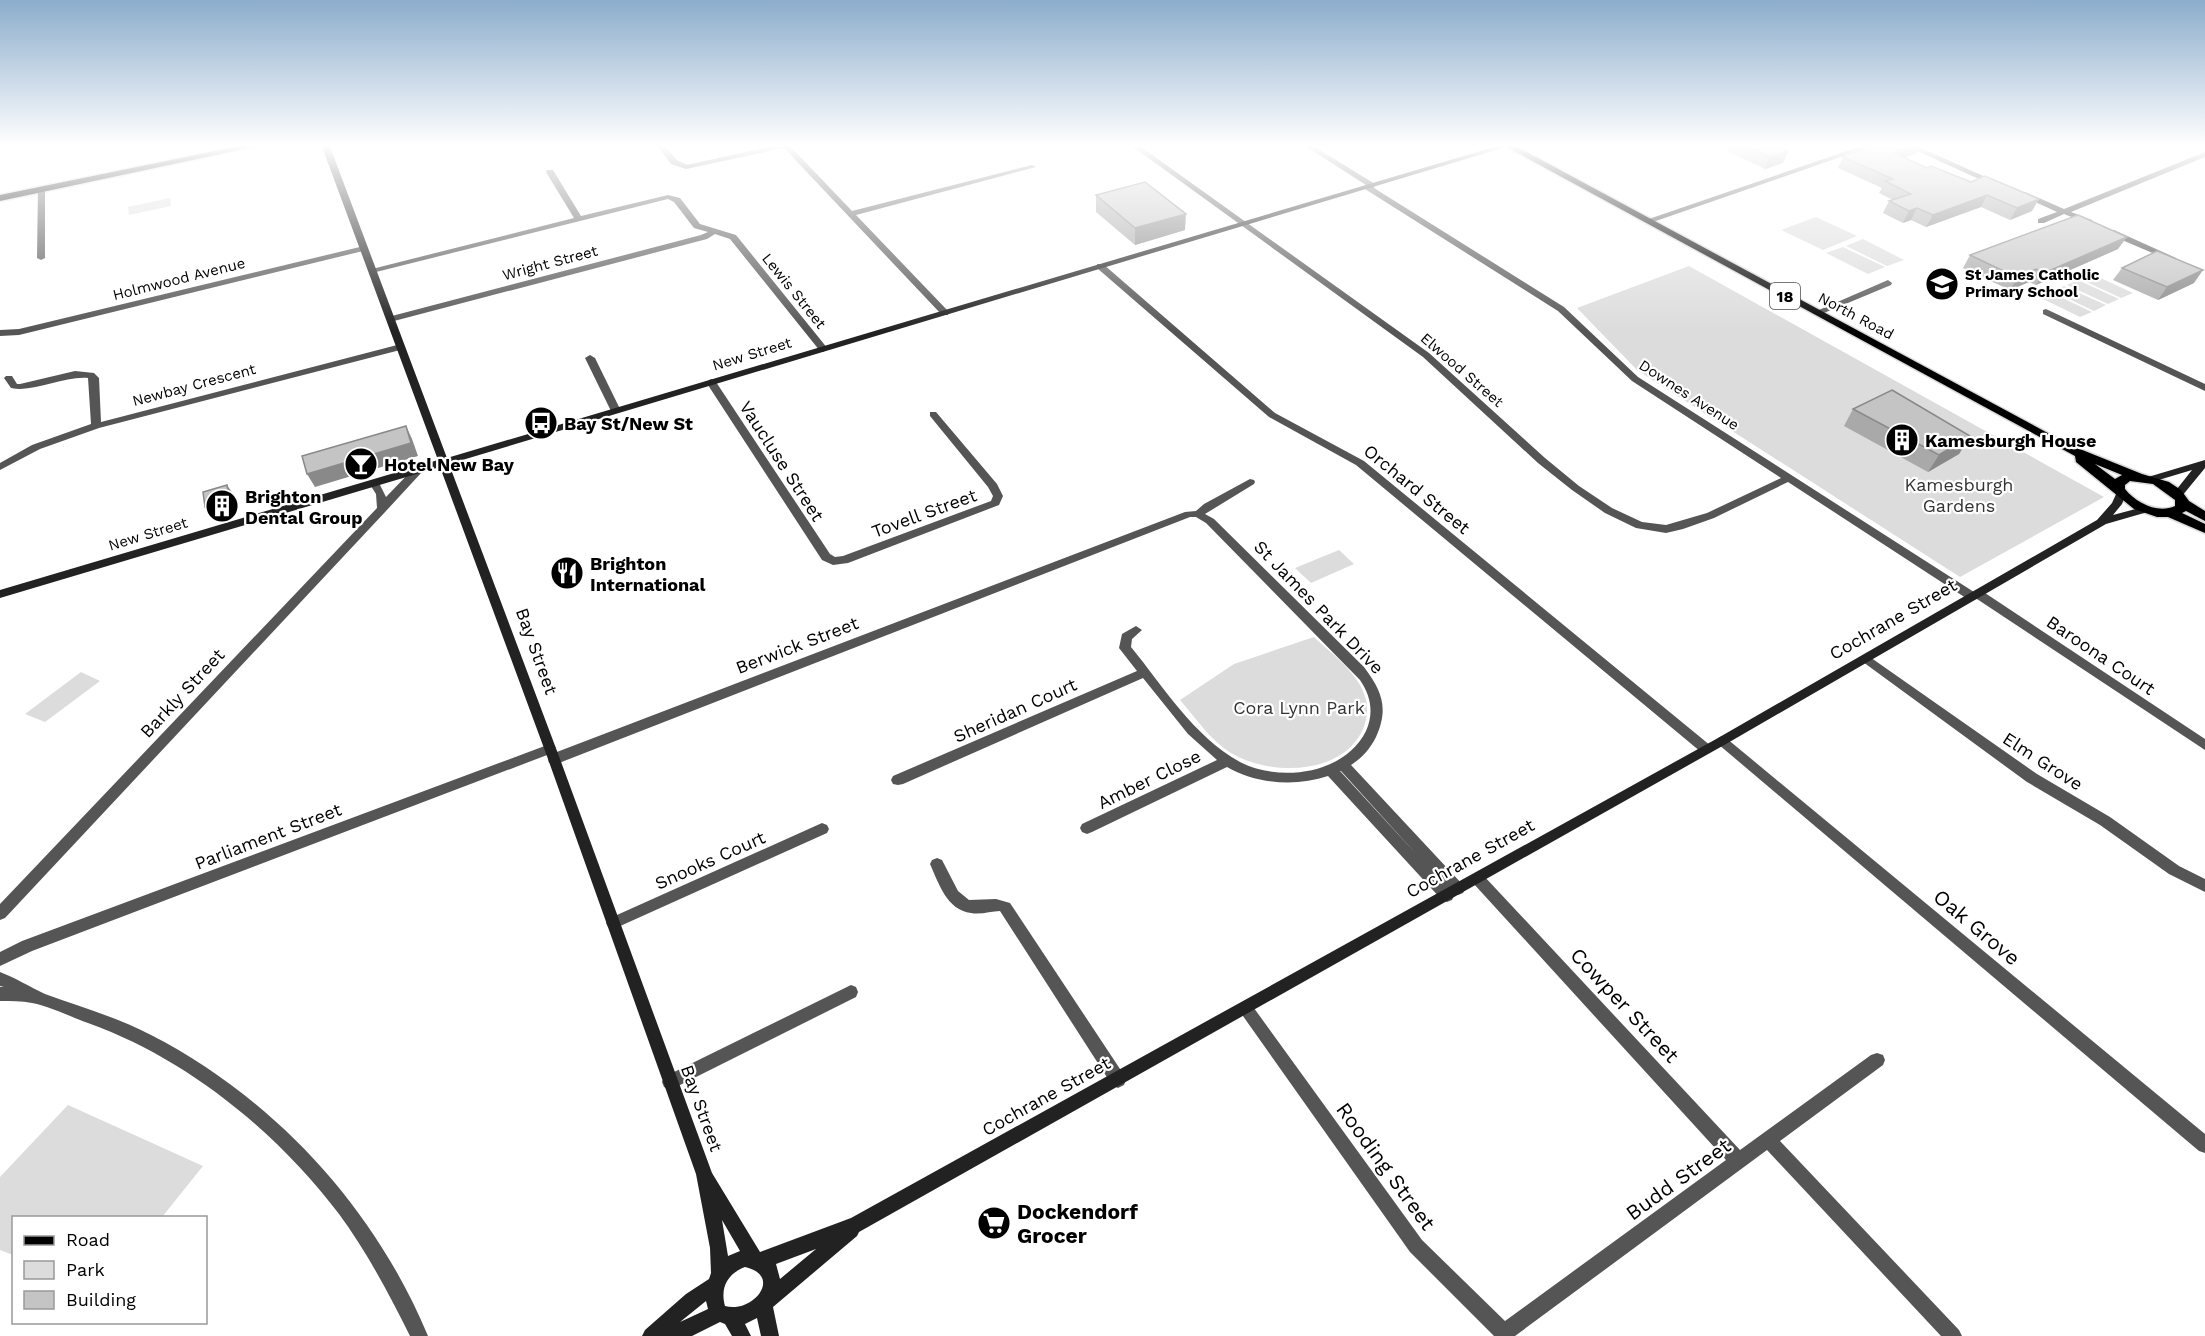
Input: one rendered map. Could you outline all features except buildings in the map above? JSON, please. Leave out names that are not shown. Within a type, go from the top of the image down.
[{"type":"main road","name":"North Road","points":[[1620,206],[2066,448],[2138,477]]},
{"type":"main road","name":"North Road","points":[[2066,448],[2120,491]]},
{"type":"main road","name":"18","points":[[2138,477],[2152,479],[2205,517]]},
{"type":"main road","points":[[2120,491],[2118,483],[2122,479],[2138,477]]},
{"type":"main road","name":"18","points":[[2120,491],[2147,509],[2170,513],[2205,529]]},
{"type":"main road","points":[[2170,513],[2182,508],[2181,498]]},
{"type":"street","points":[[41,206],[41,258]]},
{"type":"street","name":"Bay Street","points":[[348,206],[552,754],[704,1174],[719,1248],[717,1280]]},
{"type":"street","points":[[571,206],[579,219]]},
{"type":"street","name":"Lewis Street","points":[[372,270],[630,206]]},
{"type":"street","name":"Lewis Street","points":[[681,206],[693,224],[733,237],[823,349]]},
{"type":"street","points":[[842,206],[945,313]]},
{"type":"street","points":[[849,214],[879,206]]},
{"type":"street","name":"Elwood Street","points":[[1219,206],[1426,356],[1470,393],[1526,450],[1626,522],[1648,529],[1672,528],[1788,478]]},
{"type":"street","name":"New Street","points":[[0,594],[1304,206]]},
{"type":"street","name":"Downes Avenue","points":[[1400,206],[1561,309],[1635,379],[1976,596]]},
{"type":"street","points":[[1647,221],[1689,206]]},
{"type":"street","points":[[2051,206],[2095,225]]},
{"type":"street","points":[[2041,221],[2078,206]]},
{"type":"street","points":[[2105,229],[2177,260]]},
{"type":"street","name":"Wright Street","points":[[391,318],[704,237],[715,231]]},
{"type":"street","name":"Holmwood Avenue","points":[[0,333],[19,332],[364,249]]},
{"type":"street","name":"Orchard Street","points":[[1101,266],[1272,415],[1295,430],[1339,449],[1360,463],[1706,749]]},
{"type":"street","points":[[1816,313],[1888,283]]},
{"type":"street","points":[[2046,312],[2205,388]]},
{"type":"street","name":"Newbay Crescent","points":[[0,467],[36,447],[96,426],[401,347]]},
{"type":"street","points":[[590,358],[616,411]]},
{"type":"street","points":[[9,378],[14,386],[20,387],[75,374],[91,375],[94,378],[96,426]]},
{"type":"street","name":"Vaucluse Street","points":[[711,382],[826,557]]},
{"type":"street","name":"Tovell Street","points":[[826,557],[834,561],[844,560],[995,503],[998,496],[993,486],[933,414]]},
{"type":"street","points":[[2152,479],[2203,464]]},
{"type":"street","points":[[2181,498],[2203,464]]},
{"type":"street","name":"Barkly Street","points":[[0,921],[5,910],[418,470]]},
{"type":"street","points":[[1198,514],[1250,482]]},
{"type":"street","points":[[374,483],[381,494],[382,509]]},
{"type":"street","name":"Cochrane Street","points":[[2102,522],[2117,504],[2120,491]]},
{"type":"street","name":"Cochrane Street","points":[[757,1260],[856,1225],[1478,879],[1867,659],[2102,522],[2147,509]]},
{"type":"street","name":"Berwick Street","points":[[552,754],[1180,516],[1198,514]]},
{"type":"street","name":"St James Park Drive","points":[[1198,514],[1218,529],[1368,681],[1375,692],[1378,708],[1376,724],[1365,748],[1337,768]]},
{"type":"street","name":"Baroona Court","points":[[1976,596],[2205,745]]},
{"type":"street","points":[[1136,630],[1126,637],[1125,648],[1203,740],[1227,762],[1241,769],[1281,776],[1313,775],[1337,768],[1452,893]]},
{"type":"street","name":"Elm Grove","points":[[1867,659],[2032,778],[2084,808],[2174,870],[2205,886]]},
{"type":"street","name":"Sheridan Court","points":[[898,780],[1146,672]]},
{"type":"street","name":"Oak Grove","points":[[1722,741],[2205,1146]]},
{"type":"street","name":"Parliament Street","points":[[0,959],[27,946],[552,754]]},
{"type":"street","name":"Amber Close","points":[[1087,828],[1227,762]]},
{"type":"street","name":"Snooks Court","points":[[613,924],[822,829]]},
{"type":"street","points":[[937,864],[955,899],[963,905],[975,909],[999,904],[1005,907],[1118,1080]]},
{"type":"street","name":"Cowper Street","points":[[1478,879],[1739,1162]]},
{"type":"street","points":[[0,978],[36,997],[80,1011],[145,1040],[192,1067],[244,1106],[332,1191],[357,1226],[419,1336]]},
{"type":"street","points":[[670,1082],[851,992]]},
{"type":"street","points":[[0,994],[36,997]]},
{"type":"street","name":"Rooding Street","points":[[1246,1009],[1416,1246],[1434,1268],[1472,1297],[1504,1334]]},
{"type":"street","name":"Budd Street","points":[[1504,1334],[1877,1060]]},
{"type":"street","points":[[1768,1141],[1953,1336]]},
{"type":"street","name":"Bay Street","points":[[704,1174],[757,1260]]},
{"type":"street","name":"Cochrane Street","points":[[767,1303],[856,1225]]},
{"type":"street","points":[[651,1336],[717,1280],[736,1260],[757,1260],[771,1272],[773,1281],[767,1303],[770,1336]]},
{"type":"street","points":[[717,1280],[713,1296],[731,1324]]},
{"type":"street","points":[[667,1336],[700,1324],[731,1324],[750,1318],[767,1303]]},
{"type":"green space","points":[[131,206],[169,206],[129,215],[128,207]]},
{"type":"green space","points":[[1816,217],[1857,236],[1823,250],[1781,230]]},
{"type":"green space","points":[[1863,239],[1904,260],[1887,266],[1846,246]]},
{"type":"green space","points":[[1843,247],[1885,267],[1868,274],[1826,253]]},
{"type":"green space","name":"Kamesburgh Gardens","points":[[1689,266],[2104,497],[1960,577],[1637,370],[1577,308]]},
{"type":"green space","points":[[2092,274],[2133,293],[2121,298],[2080,279]]},
{"type":"green space","points":[[2078,280],[2119,299],[2108,304],[2067,285]]},
{"type":"green space","points":[[2064,286],[2106,305],[2094,311],[2052,291]]},
{"type":"green space","points":[[2050,292],[2092,312],[2080,317],[2039,297]]},
{"type":"green space","points":[[1339,550],[1354,564],[1311,583],[1295,568]]},
{"type":"green space","name":"Cora Lynn Park","points":[[1314,637],[1352,673],[1363,691],[1367,704],[1364,727],[1360,735],[1349,748],[1335,758],[1318,765],[1300,768],[1281,768],[1246,760],[1231,753],[1217,742],[1180,700],[1234,664]]},
{"type":"green space","points":[[81,672],[100,681],[45,722],[25,714]]},
{"type":"green space","points":[[68,1105],[203,1166],[163,1216],[12,1216],[12,1255],[0,1250],[0,1177]]},
{"type":"place","name":"St James Catholic Primary School","points":[[1942,284]]},
{"type":"place","name":"Bay St/New St","points":[[541,423]]},
{"type":"place","name":"Kamesburgh House","points":[[1902,440]]},
{"type":"place","name":"Hotel New Bay","points":[[361,464]]},
{"type":"place","name":"Brighton Dental Group","points":[[222,506]]},
{"type":"place","name":"Brighton International","points":[[567,573]]},
{"type":"place","name":"Dockendorf Grocer","points":[[994,1223]]}]
